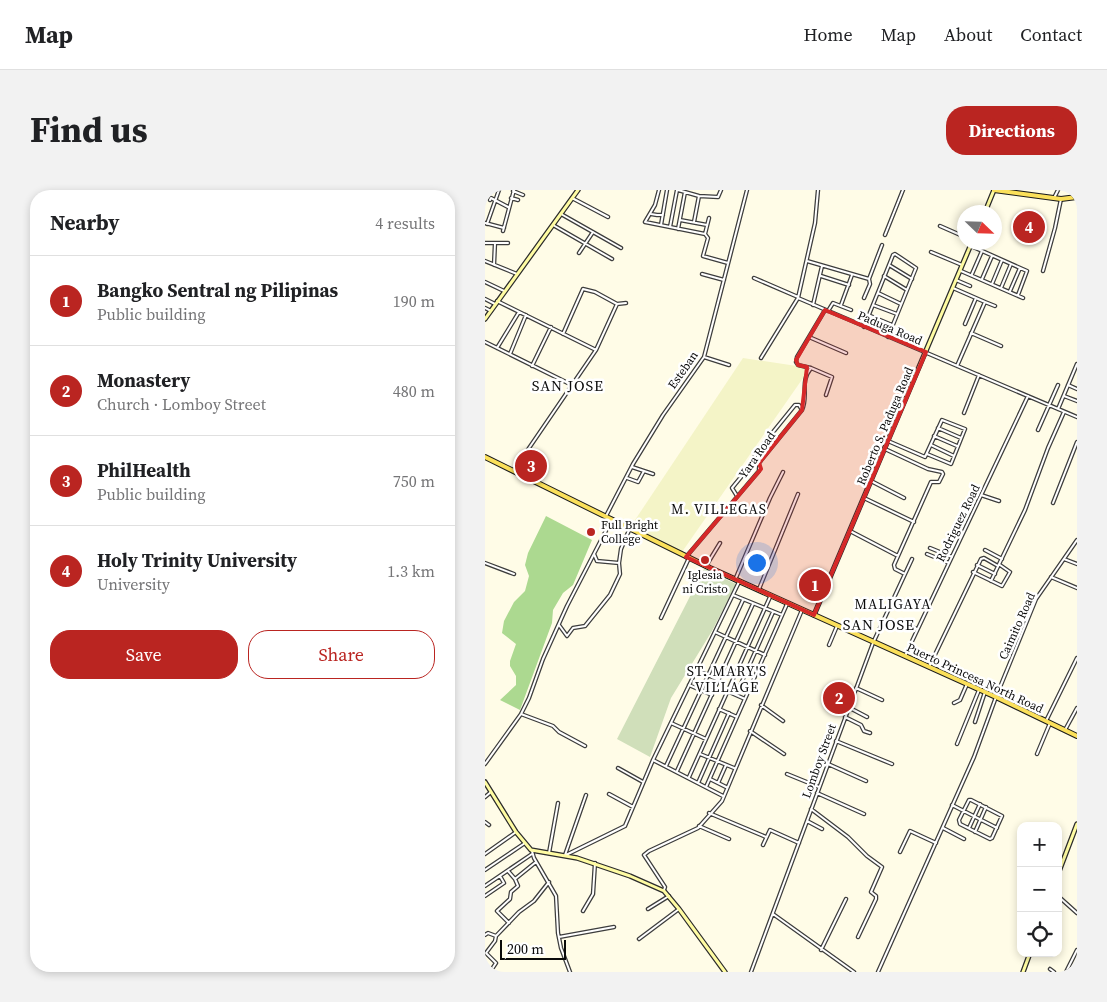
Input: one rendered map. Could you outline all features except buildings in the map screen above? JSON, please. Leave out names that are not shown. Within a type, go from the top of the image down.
[{"type":"main road","points":[[994,190],[1061,199],[1077,197]]},
{"type":"main road","name":"Puerto Princesa North Road","points":[[485,457],[737,581],[996,697],[1077,736]]},
{"type":"street","points":[[499,190],[486,223],[503,228]]},
{"type":"street","points":[[503,232],[513,190],[523,195]]},
{"type":"street","points":[[485,319],[578,190]]},
{"type":"street","points":[[659,190],[655,205],[645,222],[705,234]]},
{"type":"street","points":[[661,225],[667,190]]},
{"type":"street","points":[[670,227],[678,190],[699,196],[718,197],[721,190]]},
{"type":"street","name":"Esteban","points":[[605,516],[632,467],[674,399],[704,357],[747,190]]},
{"type":"street","points":[[761,358],[798,297],[815,223],[817,190]]},
{"type":"street","points":[[885,235],[903,190]]},
{"type":"street","points":[[988,205],[994,190]]},
{"type":"street","points":[[1030,195],[1033,190]]},
{"type":"street","points":[[1054,198],[1058,190]]},
{"type":"street","points":[[678,229],[685,192]]},
{"type":"street","points":[[693,222],[699,196]]},
{"type":"street","points":[[490,200],[491,198],[495,199],[508,207]]},
{"type":"street","points":[[511,198],[518,200]]},
{"type":"street","points":[[572,198],[608,217]]},
{"type":"street","points":[[1043,271],[1061,199]]},
{"type":"street","points":[[650,213],[663,214]]},
{"type":"street","points":[[561,214],[621,248]]},
{"type":"street","points":[[709,218],[705,234],[708,238],[704,256],[728,263]]},
{"type":"street","points":[[680,220],[707,225]]},
{"type":"street","points":[[553,225],[612,259]]},
{"type":"street","points":[[940,226],[957,233]]},
{"type":"street","points":[[579,253],[593,232]]},
{"type":"street","points":[[485,243],[509,243]]},
{"type":"street","points":[[494,264],[495,243]]},
{"type":"street","points":[[864,298],[882,245]]},
{"type":"street","name":"Roberto S. Paduga Road","points":[[814,616],[969,250]]},
{"type":"street","points":[[971,276],[982,251],[1027,272],[1018,295]]},
{"type":"street","points":[[931,252],[962,266]]},
{"type":"street","points":[[864,327],[894,254],[916,266],[888,337]]},
{"type":"street","points":[[982,280],[992,256]]},
{"type":"street","points":[[992,284],[1002,260]]},
{"type":"street","points":[[485,261],[517,274]]},
{"type":"street","points":[[807,261],[869,279]]},
{"type":"street","points":[[889,264],[912,278]]},
{"type":"street","points":[[1001,288],[1011,264]]},
{"type":"street","points":[[813,305],[822,266]]},
{"type":"street","points":[[1009,292],[1020,268]]},
{"type":"street","points":[[960,270],[1023,298]]},
{"type":"street","points":[[702,274],[724,280]]},
{"type":"street","points":[[841,305],[852,275]]},
{"type":"street","points":[[821,276],[849,285]]},
{"type":"street","points":[[884,276],[907,290]]},
{"type":"street","name":"Paduga Road","points":[[754,278],[826,311],[1077,417]]},
{"type":"street","points":[[956,280],[971,286]]},
{"type":"street","points":[[485,282],[504,291]]},
{"type":"street","points":[[953,288],[995,306]]},
{"type":"street","points":[[563,334],[583,289],[595,292],[617,304],[626,304]]},
{"type":"street","points":[[877,293],[901,304]]},
{"type":"street","points":[[965,324],[976,298]]},
{"type":"street","points":[[485,300],[496,302],[526,315],[596,350]]},
{"type":"street","points":[[826,394],[832,377],[798,365],[795,362],[809,336],[833,302],[851,310]]},
{"type":"street","points":[[957,366],[985,302]]},
{"type":"street","points":[[514,470],[596,350],[617,304]]},
{"type":"street","points":[[873,305],[897,314]]},
{"type":"street","points":[[485,308],[491,311]]},
{"type":"street","points":[[497,348],[519,312]]},
{"type":"street","points":[[510,354],[526,315]]},
{"type":"street","points":[[868,315],[893,325]]},
{"type":"street","points":[[532,366],[551,328]]},
{"type":"street","points":[[971,333],[1001,346]]},
{"type":"street","points":[[809,336],[846,353]]},
{"type":"street","points":[[485,342],[572,385]]},
{"type":"street","points":[[704,357],[729,365]]},
{"type":"street","points":[[1058,409],[1077,365]]},
{"type":"street","points":[[802,410],[804,405],[805,379],[811,368]]},
{"type":"street","points":[[1072,375],[1077,377]]},
{"type":"street","points":[[964,413],[979,376]]},
{"type":"street","points":[[1038,430],[1058,385]]},
{"type":"street","points":[[1068,385],[1077,389]]},
{"type":"street","name":"Rodriguez Road","points":[[905,656],[1028,396]]},
{"type":"street","points":[[1063,396],[1077,402]]},
{"type":"street","points":[[737,496],[732,488],[755,460],[756,453],[795,405],[799,405],[802,410]]},
{"type":"street","name":"Yara Road","points":[[661,618],[688,557],[760,470],[759,463],[802,410]]},
{"type":"street","points":[[991,581],[1025,510],[1048,448],[1064,412]]},
{"type":"street","points":[[888,441],[923,456],[927,454],[950,464],[964,429],[943,420],[927,454]]},
{"type":"street","points":[[938,428],[962,438]]},
{"type":"street","points":[[934,436],[958,447]]},
{"type":"street","points":[[1053,503],[1077,442]]},
{"type":"street","points":[[931,445],[954,456]]},
{"type":"street","points":[[885,449],[943,473],[939,482],[931,482],[898,556],[894,567],[905,574]]},
{"type":"street","points":[[755,460],[759,463]]},
{"type":"street","points":[[632,467],[653,474]]},
{"type":"street","points":[[626,478],[637,482],[644,471]]},
{"type":"street","points":[[566,855],[621,829],[627,822],[653,760],[732,595],[770,498],[783,472]]},
{"type":"street","points":[[871,481],[904,498]]},
{"type":"street","points":[[759,590],[798,494]]},
{"type":"street","points":[[981,495],[999,501]]},
{"type":"street","points":[[864,498],[914,522]]},
{"type":"street","points":[[485,764],[521,714],[559,624],[612,519]]},
{"type":"street","points":[[559,624],[567,636],[573,628],[580,628],[586,624],[610,595],[621,574],[619,563],[621,546],[629,528]]},
{"type":"street","points":[[850,531],[898,556]]},
{"type":"street","name":"Caimito Road","points":[[878,972],[974,757],[1036,599],[1077,540]]},
{"type":"street","points":[[706,566],[720,543]]},
{"type":"street","points":[[930,548],[952,557]]},
{"type":"street","points":[[985,550],[1002,559]]},
{"type":"street","points":[[594,554],[597,561],[619,563]]},
{"type":"street","points":[[927,554],[949,563]]},
{"type":"street","points":[[929,667],[973,572],[977,565],[983,558],[1010,572],[1002,586],[973,572]]},
{"type":"street","name":"Lomboy Street","points":[[751,972],[873,643],[912,559]]},
{"type":"street","points":[[1064,559],[1077,564]]},
{"type":"street","points":[[485,563],[514,574]]},
{"type":"street","points":[[977,565],[995,574]]},
{"type":"street","points":[[1051,577],[1077,588]]},
{"type":"street","points":[[732,595],[781,615]]},
{"type":"street","points":[[689,777],[770,596]]},
{"type":"street","points":[[665,766],[743,600]]},
{"type":"street","points":[[706,787],[787,603]]},
{"type":"street","points":[[677,771],[753,604]]},
{"type":"street","points":[[664,891],[665,887],[644,857],[645,854],[699,826],[720,802],[802,610]]},
{"type":"street","points":[[736,695],[773,612]]},
{"type":"street","points":[[899,622],[917,629]]},
{"type":"street","points":[[829,645],[837,626]]},
{"type":"street","points":[[715,632],[765,655]]},
{"type":"street","points":[[1037,754],[1048,722],[1077,658]]},
{"type":"street","points":[[697,670],[719,680]]},
{"type":"street","points":[[953,703],[960,700],[967,684]]},
{"type":"street","points":[[689,685],[712,695]]},
{"type":"street","points":[[715,688],[745,699]]},
{"type":"street","points":[[856,688],[882,700]]},
{"type":"street","points":[[957,744],[979,690]]},
{"type":"street","points":[[975,722],[985,692]]},
{"type":"street","points":[[761,705],[783,721]]},
{"type":"street","points":[[849,708],[867,717]]},
{"type":"street","points":[[1065,730],[1077,708]]},
{"type":"street","points":[[719,709],[737,717]]},
{"type":"street","points":[[698,784],[729,713]]},
{"type":"street","points":[[521,714],[553,726],[559,732],[585,746]]},
{"type":"street","points":[[845,717],[861,725],[865,731],[869,732]]},
{"type":"street","points":[[671,722],[706,739]]},
{"type":"street","points":[[750,731],[784,754]]},
{"type":"street","points":[[836,741],[892,764]]},
{"type":"street","points":[[700,754],[735,769]]},
{"type":"street","points":[[653,760],[723,796]]},
{"type":"street","points":[[828,764],[866,781]]},
{"type":"street","points":[[718,783],[726,765]]},
{"type":"street","points":[[618,768],[643,782]]},
{"type":"street","points":[[787,774],[819,787]]},
{"type":"street","points":[[710,780],[727,787]]},
{"type":"street","points":[[485,782],[516,832],[532,852],[556,896],[561,948],[570,972]]},
{"type":"street","points":[[485,797],[491,792]]},
{"type":"street","points":[[817,793],[864,814]]},
{"type":"street","points":[[609,794],[633,808]]},
{"type":"street","points":[[566,855],[587,795]]},
{"type":"street","points":[[969,800],[980,804],[1002,816],[991,839],[959,822],[969,800]]},
{"type":"street","points":[[549,853],[558,803]]},
{"type":"street","points":[[969,828],[980,804]]},
{"type":"street","points":[[952,805],[997,828]]},
{"type":"street","points":[[975,832],[986,807]]},
{"type":"street","points":[[811,809],[883,867],[871,892],[876,896],[876,899],[858,937]]},
{"type":"street","points":[[709,813],[766,837]]},
{"type":"street","points":[[485,821],[489,825]]},
{"type":"street","points":[[807,821],[822,830]]},
{"type":"street","points":[[1061,867],[1077,824]]},
{"type":"street","points":[[699,826],[729,839]]},
{"type":"street","points":[[943,828],[964,839]]},
{"type":"street","points":[[763,845],[771,830],[799,843]]},
{"type":"street","points":[[900,852],[911,831],[936,842]]},
{"type":"street","points":[[485,854],[516,832]]},
{"type":"street","points":[[485,870],[525,843]]},
{"type":"street","points":[[485,886],[532,852],[566,855],[595,863],[647,882],[664,891],[725,972]]},
{"type":"street","points":[[515,879],[537,862]]},
{"type":"street","points":[[583,911],[593,894],[595,863]]},
{"type":"street","points":[[508,870],[518,886],[511,892],[509,900],[497,911],[509,923]]},
{"type":"street","points":[[485,896],[504,882],[500,876]]},
{"type":"street","points":[[485,966],[490,972],[496,963],[486,953],[495,941],[496,936],[534,901],[549,882]]},
{"type":"street","points":[[648,909],[669,896]]},
{"type":"street","points":[[821,950],[846,899]]},
{"type":"street","points":[[1062,900],[1077,913]]},
{"type":"street","points":[[639,939],[679,909]]},
{"type":"street","points":[[773,914],[854,972]]},
{"type":"street","points":[[559,937],[614,927]]},
{"type":"street","points":[[485,935],[488,933],[496,936]]},
{"type":"street","points":[[1066,972],[1077,950]]},
{"type":"street","points":[[1023,972],[1029,957]]},
{"type":"street","points":[[1050,969],[1054,972]]},
{"type":"highlighted area","points":[[825,310],[926,352],[814,615],[686,557],[761,469],[759,463],[802,410],[807,367],[798,365],[796,360]]},
{"type":"green space","points":[[743,358],[810,368],[682,552],[631,526]]},
{"type":"green space","points":[[546,516],[592,540],[573,585],[563,593],[553,610],[552,623],[520,710],[500,700],[516,685],[516,676],[510,666],[510,661],[516,644],[502,633],[504,621],[514,602],[525,591],[529,576],[525,565],[528,553]]},
{"type":"green space","points":[[704,569],[736,584],[712,631],[671,698],[650,757],[617,739]]},
{"type":"place","name":"Holy Trinity University","points":[[1029,227]]},
{"type":"place","name":"PhilHealth","points":[[531,466]]},
{"type":"place","name":"Full Bright College","points":[[591,532]]},
{"type":"place","name":"Iglesia ni Cristo","points":[[705,560]]},
{"type":"place","name":"Bangko Sentral ng Pilipinas","points":[[815,585]]},
{"type":"place","name":"Monastery","points":[[839,698]]},
{"type":"district","name":"SAN JOSE","points":[[568,386]]},
{"type":"district","name":"M. VILLEGAS","points":[[719,509]]},
{"type":"district","name":"MALIGAYA","points":[[893,604]]},
{"type":"district","name":"SAN JOSE","points":[[879,625]]},
{"type":"district","name":"ST. MARY'S VILLAGE","points":[[727,680]]}]
